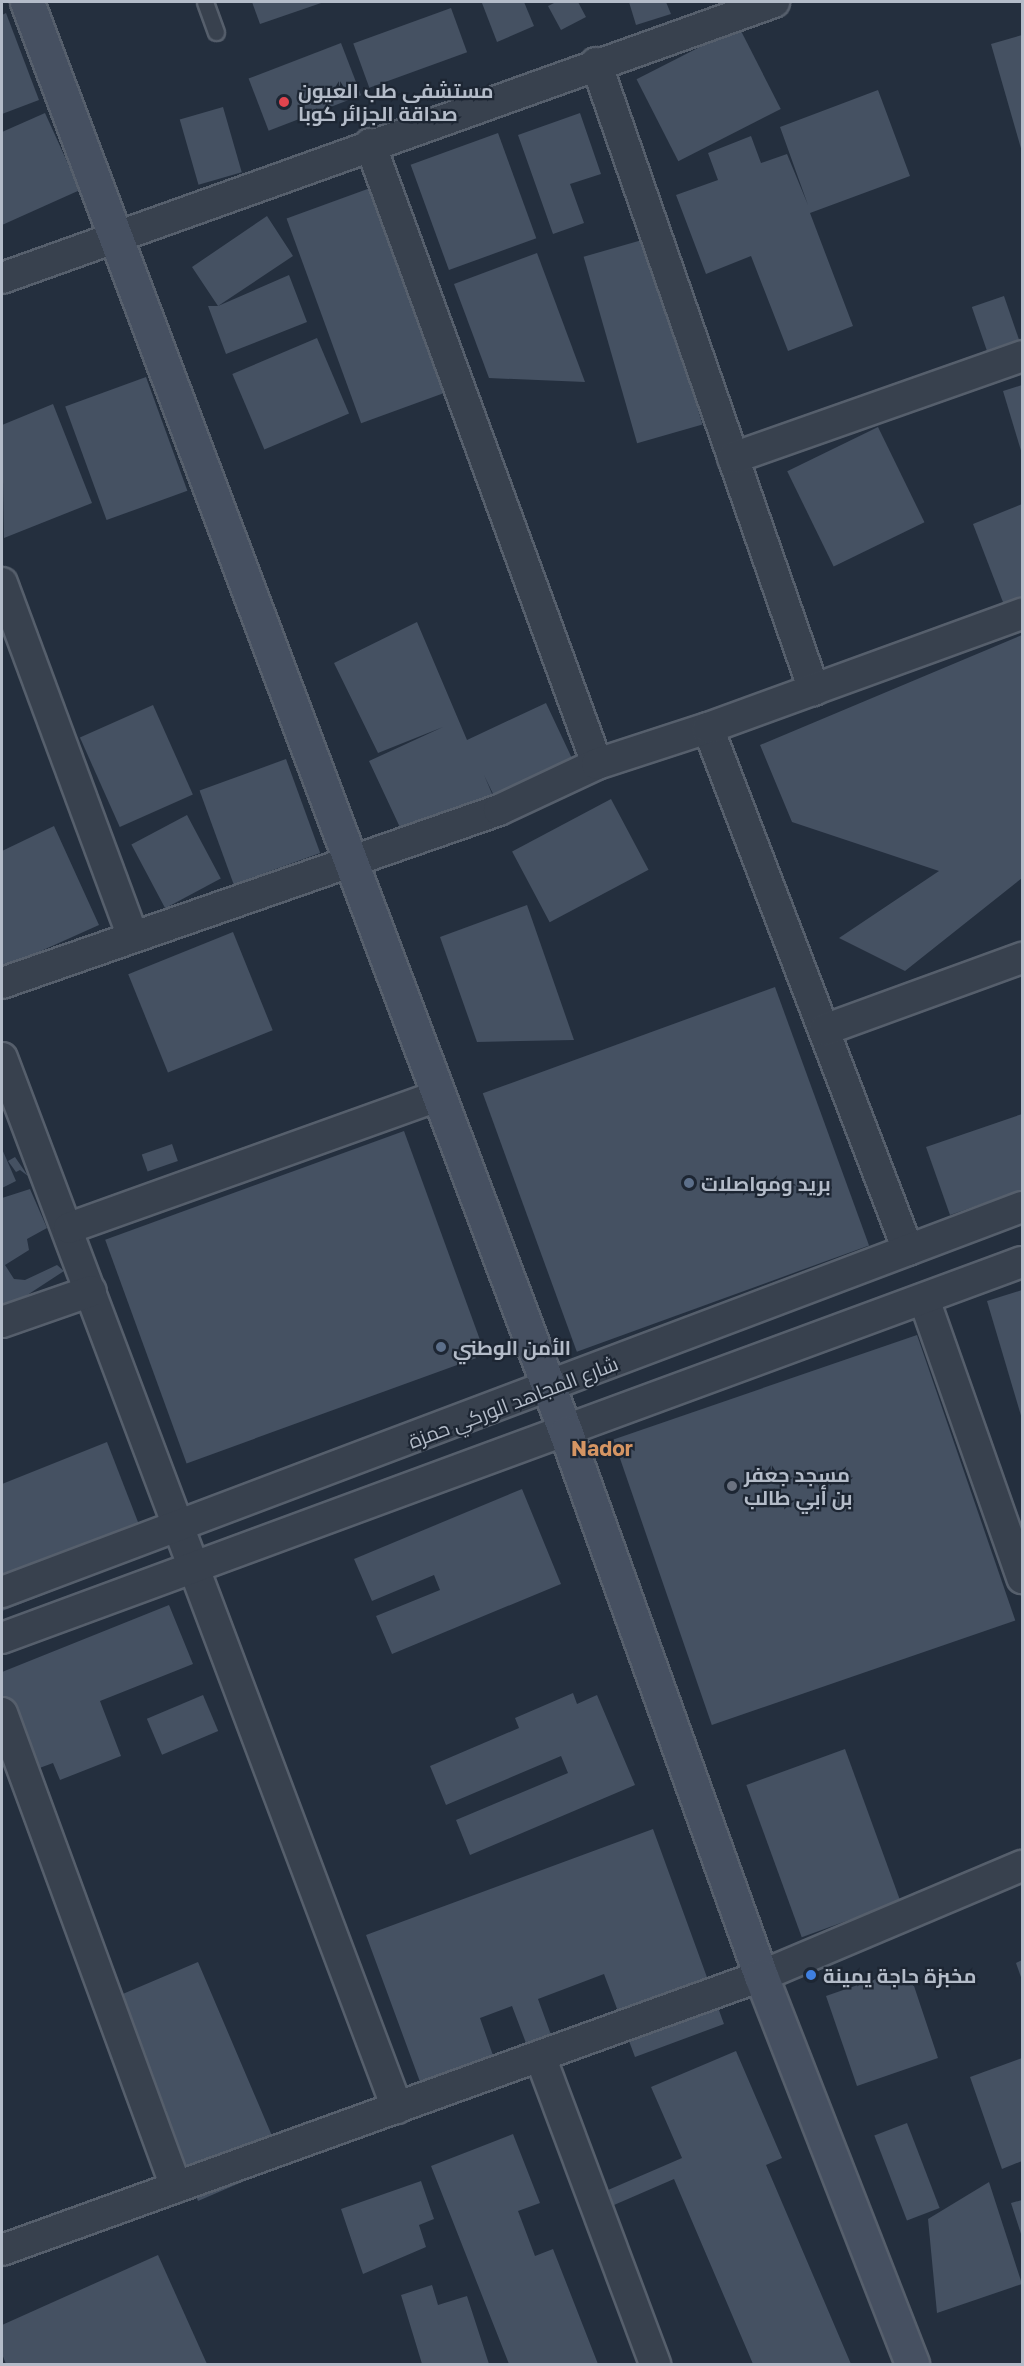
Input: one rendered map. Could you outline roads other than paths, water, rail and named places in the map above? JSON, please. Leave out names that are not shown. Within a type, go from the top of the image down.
[{"type":"street","points":[[27,2],[437,1096],[566,1433],[761,1976],[912,2364]]},
{"type":"street","points":[[2,278],[596,63],[774,2]]},
{"type":"street","points":[[596,63],[814,690]]},
{"type":"street","points":[[370,144],[597,764]]},
{"type":"street","points":[[734,458],[1023,356]]},
{"type":"street","points":[[2,583],[133,937]]},
{"type":"street","points":[[2,983],[499,810],[597,764],[708,728],[1023,614]]},
{"type":"street","points":[[708,728],[908,1250]]},
{"type":"street","points":[[824,1030],[1023,958]]},
{"type":"street","points":[[2,1058],[69,1228],[178,1528],[397,2108]]},
{"type":"street","points":[[69,1228],[437,1096]]},
{"type":"street","name":"شارع المجاهد الوركي حمزة","points":[[2,1592],[549,1389],[1023,1207]]},
{"type":"street","points":[[2,1638],[566,1433],[1023,1262]]},
{"type":"street","points":[[2,1322],[91,1291]]},
{"type":"street","points":[[924,1299],[1010,1504],[1023,1578]]},
{"type":"street","points":[[2,1713],[176,2187]]},
{"type":"street","points":[[2,2250],[761,1976],[1023,1866]]},
{"type":"street","points":[[540,2056],[655,2364]]},
{"type":"lane","points":[[205,2],[216,32]]},
{"type":"place","name":"مستشفى طب العيون صداقة الجزائر كوبا","points":[[284,102]]},
{"type":"place","name":"بريد ومواصلات","points":[[689,1183]]},
{"type":"place","name":"الأمن الوطني","points":[[441,1347]]},
{"type":"place","name":"مسجد جعفر بن أبي طالب","points":[[732,1486]]},
{"type":"place","name":"مخبزة حاجة يمينة","points":[[811,1975]]},
{"type":"district","name":"Nador","points":[[602,1448]]}]
